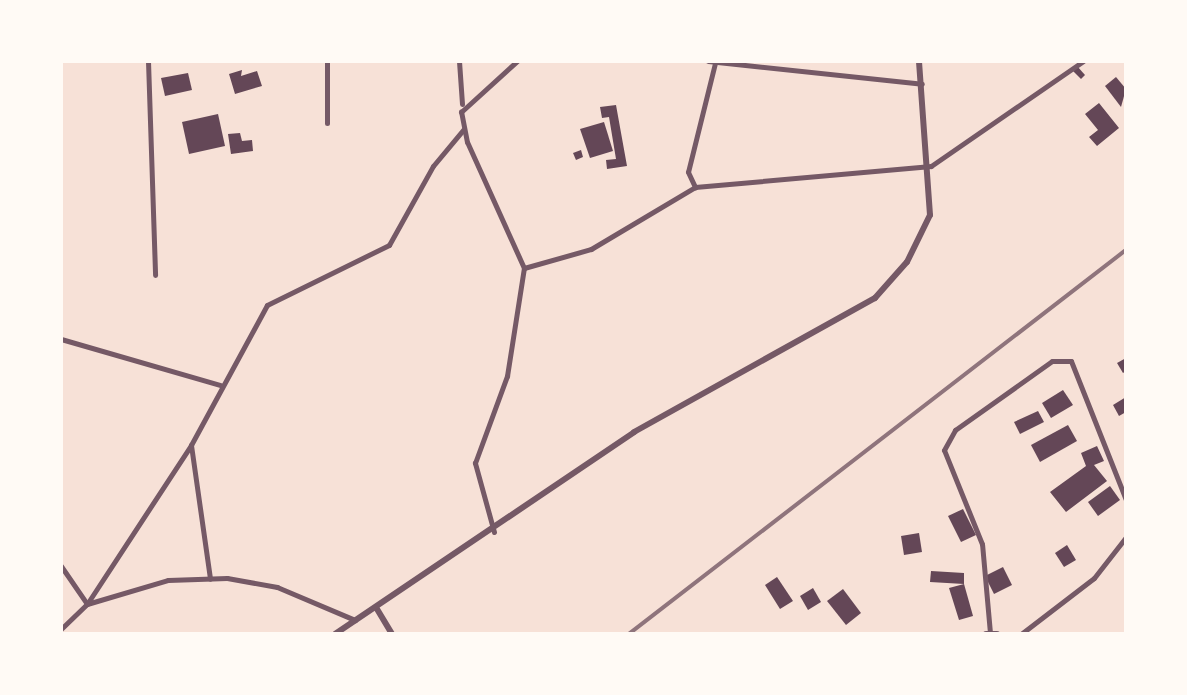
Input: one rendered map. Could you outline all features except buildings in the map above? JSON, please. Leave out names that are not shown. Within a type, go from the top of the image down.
[{"type":"street","points":[[148,61],[155,275]]},
{"type":"street","points":[[327,61],[327,123]]},
{"type":"street","points":[[460,61],[463,130],[524,268],[507,376],[475,463],[494,532]]},
{"type":"street","points":[[462,104],[517,61]]},
{"type":"street","points":[[335,634],[494,532],[634,432],[874,298],[922,238],[930,215],[931,166],[919,61]]},
{"type":"street","points":[[524,268],[590,249],[695,187],[931,166],[1083,61]]},
{"type":"street","points":[[695,187],[688,172],[712,62],[922,84]]},
{"type":"street","points":[[61,629],[87,604],[191,445],[220,385],[267,305],[389,245],[433,166],[463,130]]},
{"type":"street","points":[[61,339],[220,385]]},
{"type":"street","points":[[997,634],[988,634],[982,544],[944,450],[955,430],[1052,361],[1071,362],[1126,500]]},
{"type":"street","points":[[191,445],[210,579]]},
{"type":"street","points":[[1021,634],[1094,578],[1126,537]]},
{"type":"street","points":[[61,566],[87,604]]},
{"type":"street","points":[[87,604],[168,580],[210,579],[277,587],[355,620]]},
{"type":"street","points":[[377,609],[392,634]]},
{"type":"railway","points":[[629,634],[1126,250]]}]
